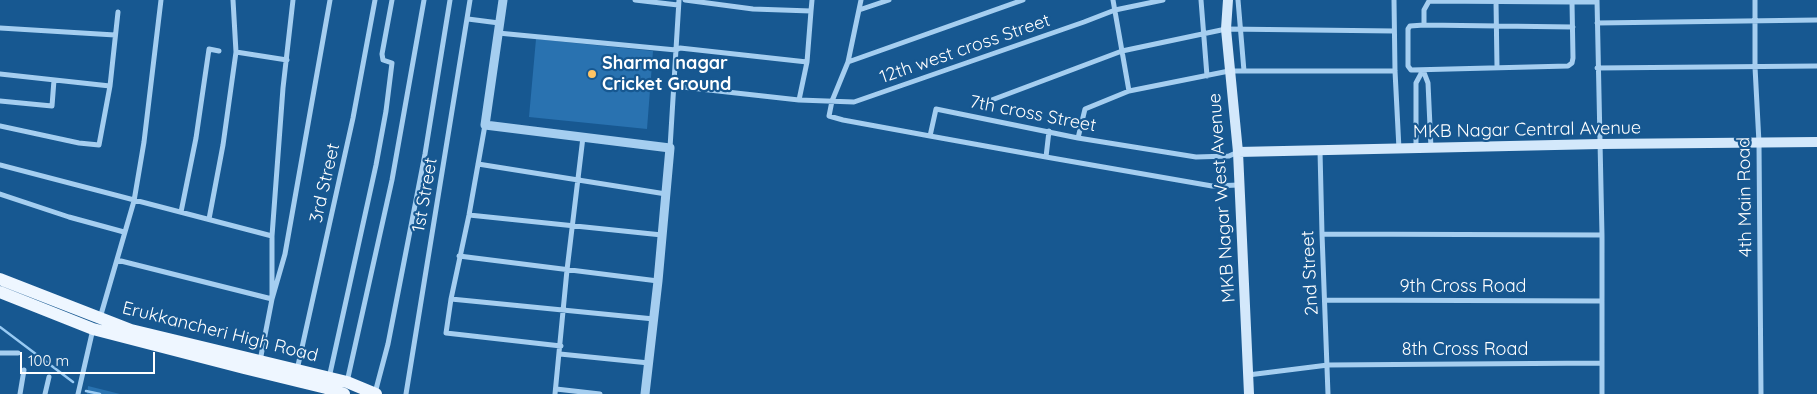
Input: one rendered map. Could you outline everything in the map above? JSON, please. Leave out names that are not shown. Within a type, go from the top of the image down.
[{"type":"main road","name":"MKB Nagar West Avenue","points":[[1228,0],[1226,30],[1238,152],[1249,394]]},
{"type":"main road","name":"MKB Nagar Central Avenue","points":[[1238,152],[1600,144],[1817,142]]},
{"type":"main road","name":"Erukkancheri High Road","points":[[0,279],[96,324],[131,330],[329,378],[346,388],[376,394]]},
{"type":"main road","points":[[0,292],[96,324],[244,368],[326,388],[346,388]]},
{"type":"street","points":[[78,394],[96,324],[133,199],[144,142],[161,0]]},
{"type":"street","points":[[209,219],[236,52],[233,0]]},
{"type":"street","points":[[272,299],[272,236],[283,88],[293,0]]},
{"type":"street","points":[[260,361],[272,299],[285,254],[330,0]]},
{"type":"street","name":"3rd Street","points":[[297,370],[352,127],[376,0]]},
{"type":"street","points":[[329,378],[386,111],[392,63],[383,60],[382,54],[392,0]]},
{"type":"street","points":[[346,388],[392,180],[424,0]]},
{"type":"street","points":[[376,394],[388,344],[424,164],[450,0]]},
{"type":"street","name":"1st Street","points":[[406,394],[470,0]]},
{"type":"street","points":[[502,0],[478,164],[451,298],[446,333],[561,346]]},
{"type":"street","points":[[635,0],[678,2],[670,148],[658,281],[645,394]]},
{"type":"street","points":[[685,0],[753,9],[811,11]]},
{"type":"street","points":[[799,100],[807,62],[812,0]]},
{"type":"street","points":[[861,0],[848,62],[832,101],[829,116],[930,136],[1212,186],[1240,185]]},
{"type":"street","points":[[859,10],[888,0]]},
{"type":"street","points":[[848,62],[1023,0]]},
{"type":"street","points":[[1113,0],[1130,91]]},
{"type":"street","name":"12th west cross Street","points":[[673,86],[799,100],[854,102],[1115,10],[1163,0]]},
{"type":"street","points":[[1201,0],[1206,76]]},
{"type":"street","points":[[1238,0],[1244,71]]},
{"type":"street","points":[[1394,0],[1399,149]]},
{"type":"street","name":"4th Main Road","points":[[1755,0],[1755,67],[1759,143],[1760,394]]},
{"type":"street","points":[[1424,25],[1424,10],[1429,1],[1597,1],[1602,235],[1602,394]]},
{"type":"street","points":[[1496,2],[1497,67]]},
{"type":"street","points":[[1572,2],[1573,27],[1572,63],[1568,66],[1423,70],[1411,70],[1408,66],[1408,29],[1410,26],[1573,27]]},
{"type":"street","points":[[0,126],[99,146],[110,86],[118,12]]},
{"type":"street","points":[[468,19],[498,28],[676,50],[680,48],[807,62]]},
{"type":"street","points":[[1597,22],[1817,20]]},
{"type":"street","points":[[0,28],[115,35]]},
{"type":"street","points":[[989,101],[1122,51],[1202,34],[1226,30],[1394,31]]},
{"type":"street","points":[[181,212],[196,138],[209,49],[219,51]]},
{"type":"street","points":[[236,52],[287,60]]},
{"type":"street","points":[[1597,68],[1817,66]]},
{"type":"street","points":[[1423,70],[1428,83],[1431,148]]},
{"type":"street","points":[[1416,149],[1416,83],[1423,70]]},
{"type":"street","points":[[1078,138],[1085,109],[1130,91],[1230,71],[1395,71]]},
{"type":"street","points":[[0,74],[110,86]]},
{"type":"street","points":[[0,101],[52,106],[54,80]]},
{"type":"street","name":"7th cross Street","points":[[930,136],[936,109],[1078,138],[1196,157],[1229,156],[1238,152]]},
{"type":"street","points":[[484,125],[670,148]]},
{"type":"street","points":[[1046,157],[1049,131]]},
{"type":"street","points":[[584,137],[567,270],[556,391],[600,394]]},
{"type":"street","name":"2nd Street","points":[[1320,151],[1328,394]]},
{"type":"street","points":[[478,164],[666,194]]},
{"type":"street","points":[[0,165],[272,236]]},
{"type":"street","points":[[0,194],[69,217],[124,232]]},
{"type":"street","points":[[469,215],[662,235]]},
{"type":"street","points":[[1322,234],[1602,235]]},
{"type":"street","points":[[459,256],[658,281]]},
{"type":"street","points":[[116,260],[272,299]]},
{"type":"street","points":[[451,298],[654,319]]},
{"type":"street","name":"9th Cross Road","points":[[1325,300],[1602,301]]},
{"type":"street","points":[[0,353],[18,353]]},
{"type":"street","points":[[560,354],[648,363]]},
{"type":"street","name":"8th Cross Road","points":[[1248,375],[1328,365],[1601,362]]},
{"type":"street","points":[[20,394],[24,370]]},
{"type":"street","points":[[45,394],[48,377]]},
{"type":"shaded area","name":"Sharma nagar Cricket Ground","points":[[536,39],[653,51],[647,129],[529,117]]},
{"type":"shaded area","points":[[88,386],[120,394],[87,394]]},
{"type":"waterway","points":[[0,327],[73,382]]},
{"type":"waterway","points":[[86,391],[100,394]]},
{"type":"place","name":"Sharma nagar Cricket Ground","points":[[592,74]]}]
